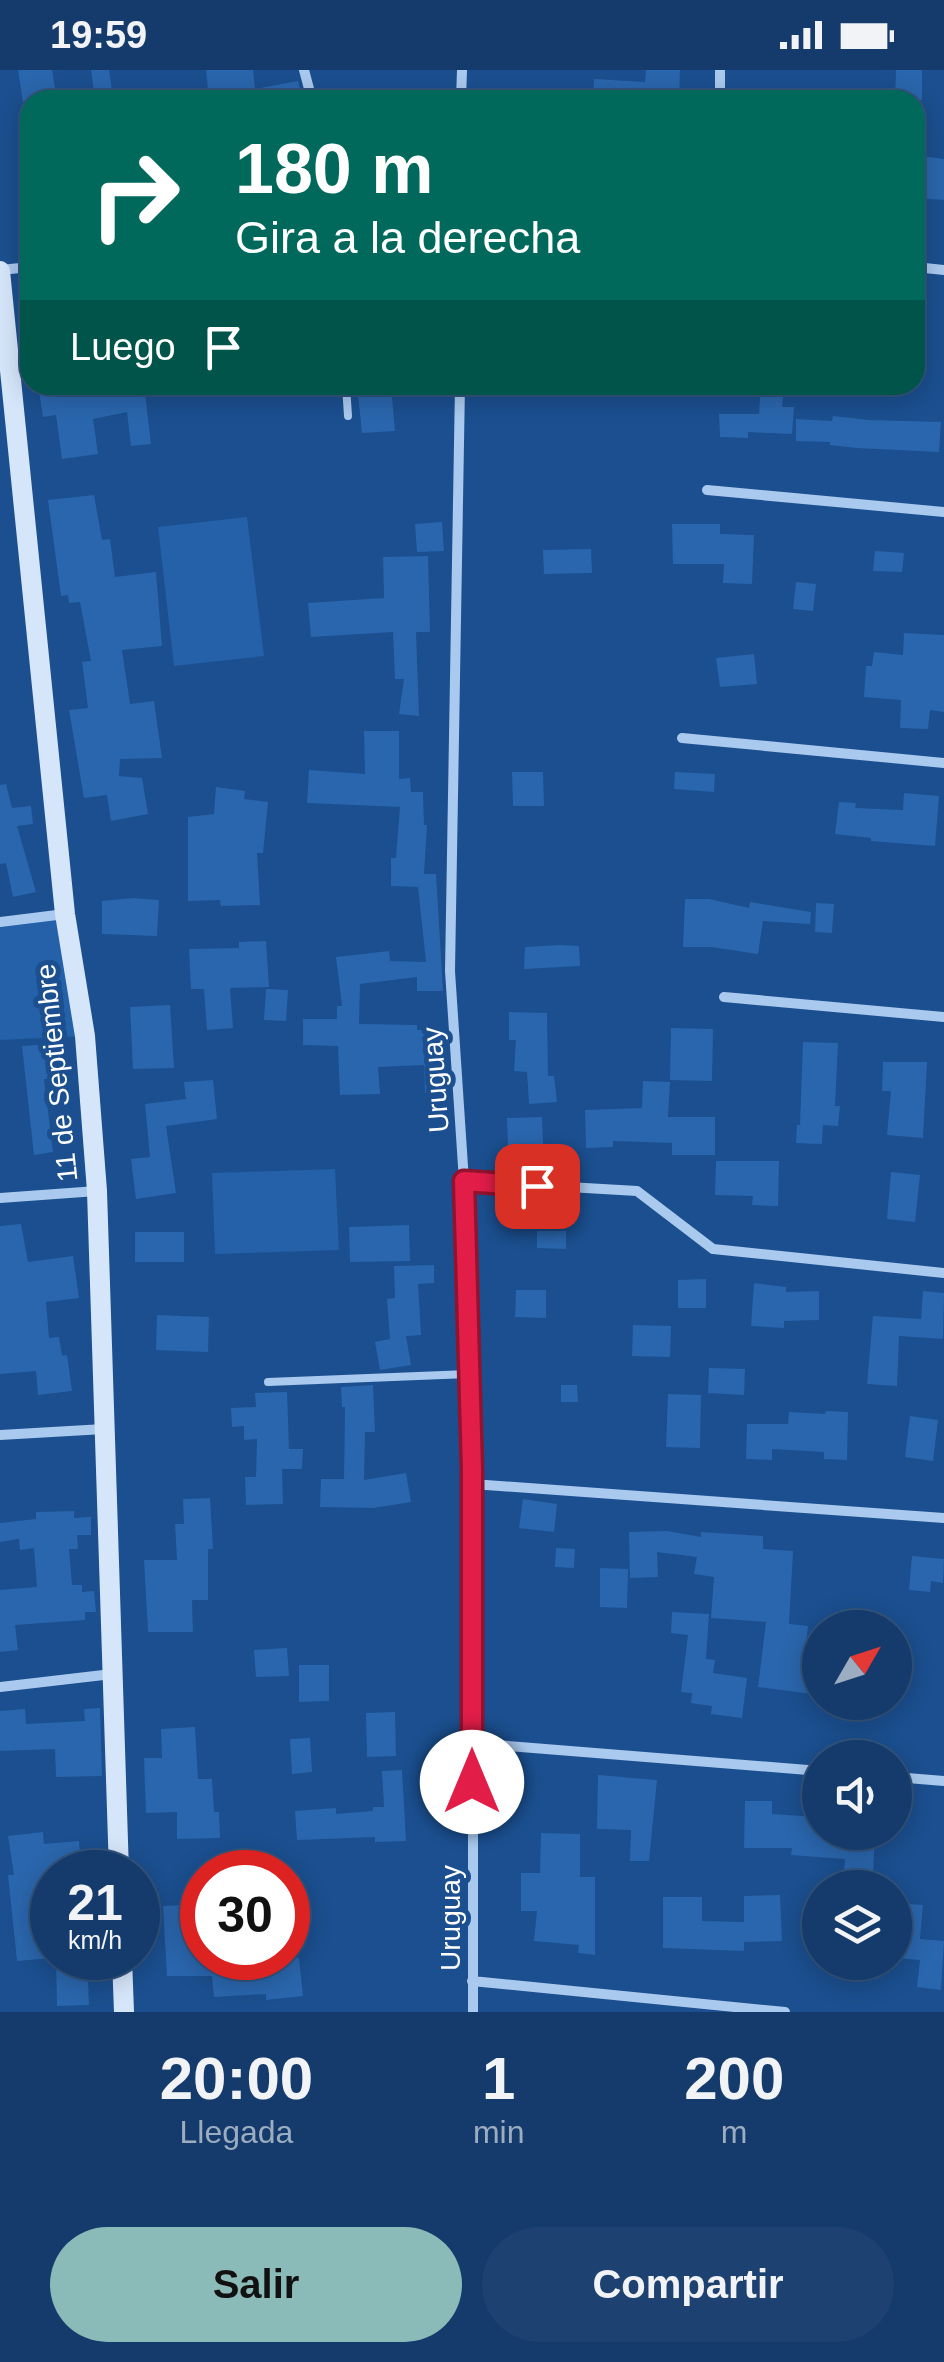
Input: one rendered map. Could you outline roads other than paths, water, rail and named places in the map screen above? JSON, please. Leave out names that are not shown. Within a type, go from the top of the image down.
[{"type":"main road","name":"11 de Septiembre","points":[[0,270],[65,914],[85,1036],[97,1191],[118,1850]]},
{"type":"main road","points":[[123,1980],[124,2012]]},
{"type":"street","name":"Uruguay","points":[[460,395],[450,971],[464,1181],[472,1484],[472,2012]]},
{"type":"street","points":[[707,490],[944,512]]},
{"type":"street","points":[[682,738],[944,763]]},
{"type":"street","points":[[0,922],[65,914]]},
{"type":"street","points":[[724,997],[944,1017]]},
{"type":"street","points":[[464,1181],[637,1190],[713,1248],[944,1273]]},
{"type":"street","points":[[0,1198],[97,1191]]},
{"type":"street","points":[[0,1435],[105,1429]]},
{"type":"street","points":[[472,1484],[944,1518]]},
{"type":"street","points":[[0,1686],[113,1674]]},
{"type":"street","points":[[472,1743],[802,1770]]},
{"type":"street","points":[[912,1778],[944,1780]]},
{"type":"street","points":[[472,1982],[785,2012]]},
{"type":"lane","points":[[347,395],[348,416]]},
{"type":"lane","points":[[944,1263],[944,1273]]},
{"type":"lane","points":[[268,1382],[468,1374]]}]
